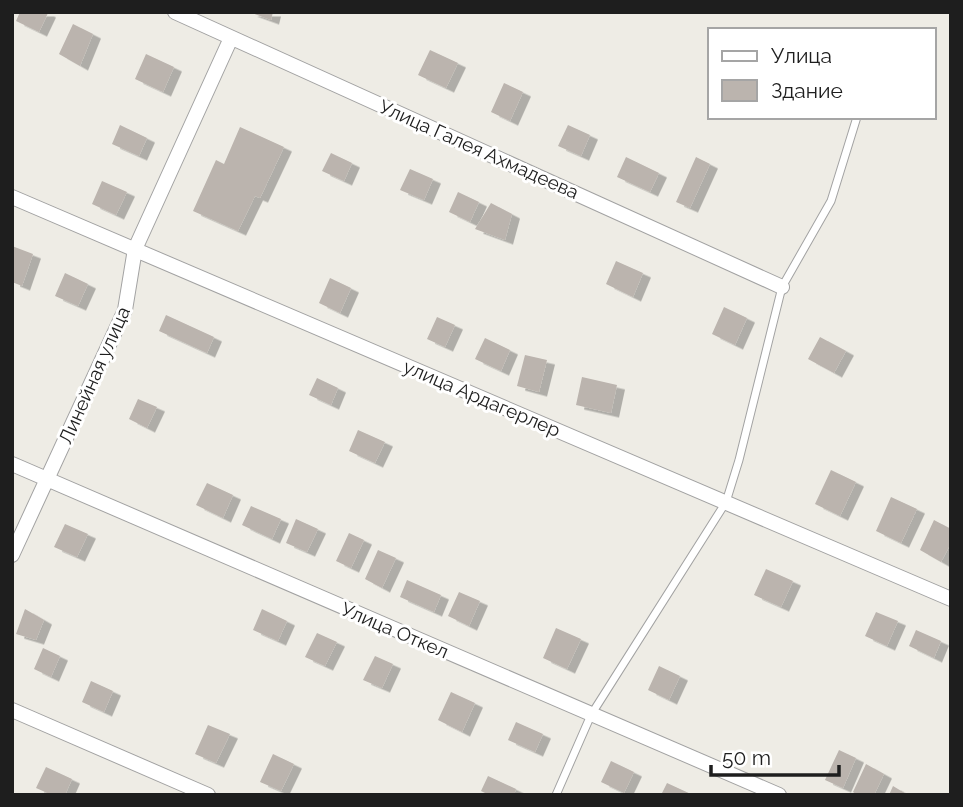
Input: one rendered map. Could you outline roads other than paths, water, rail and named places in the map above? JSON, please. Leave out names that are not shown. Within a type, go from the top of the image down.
[{"type":"street","name":"Улица Галея Ахмадеева","points":[[174,12],[782,287]]},
{"type":"street","name":"Линейная улица","points":[[12,555],[125,310],[135,249],[231,38]]},
{"type":"street","name":"улица Ардагерлер","points":[[12,197],[951,598]]},
{"type":"street","name":"Улица Откел","points":[[12,464],[779,795]]},
{"type":"street","points":[[12,710],[208,795]]},
{"type":"lane","points":[[556,795],[591,715],[726,502],[740,460],[782,287],[831,201],[857,119]]}]
